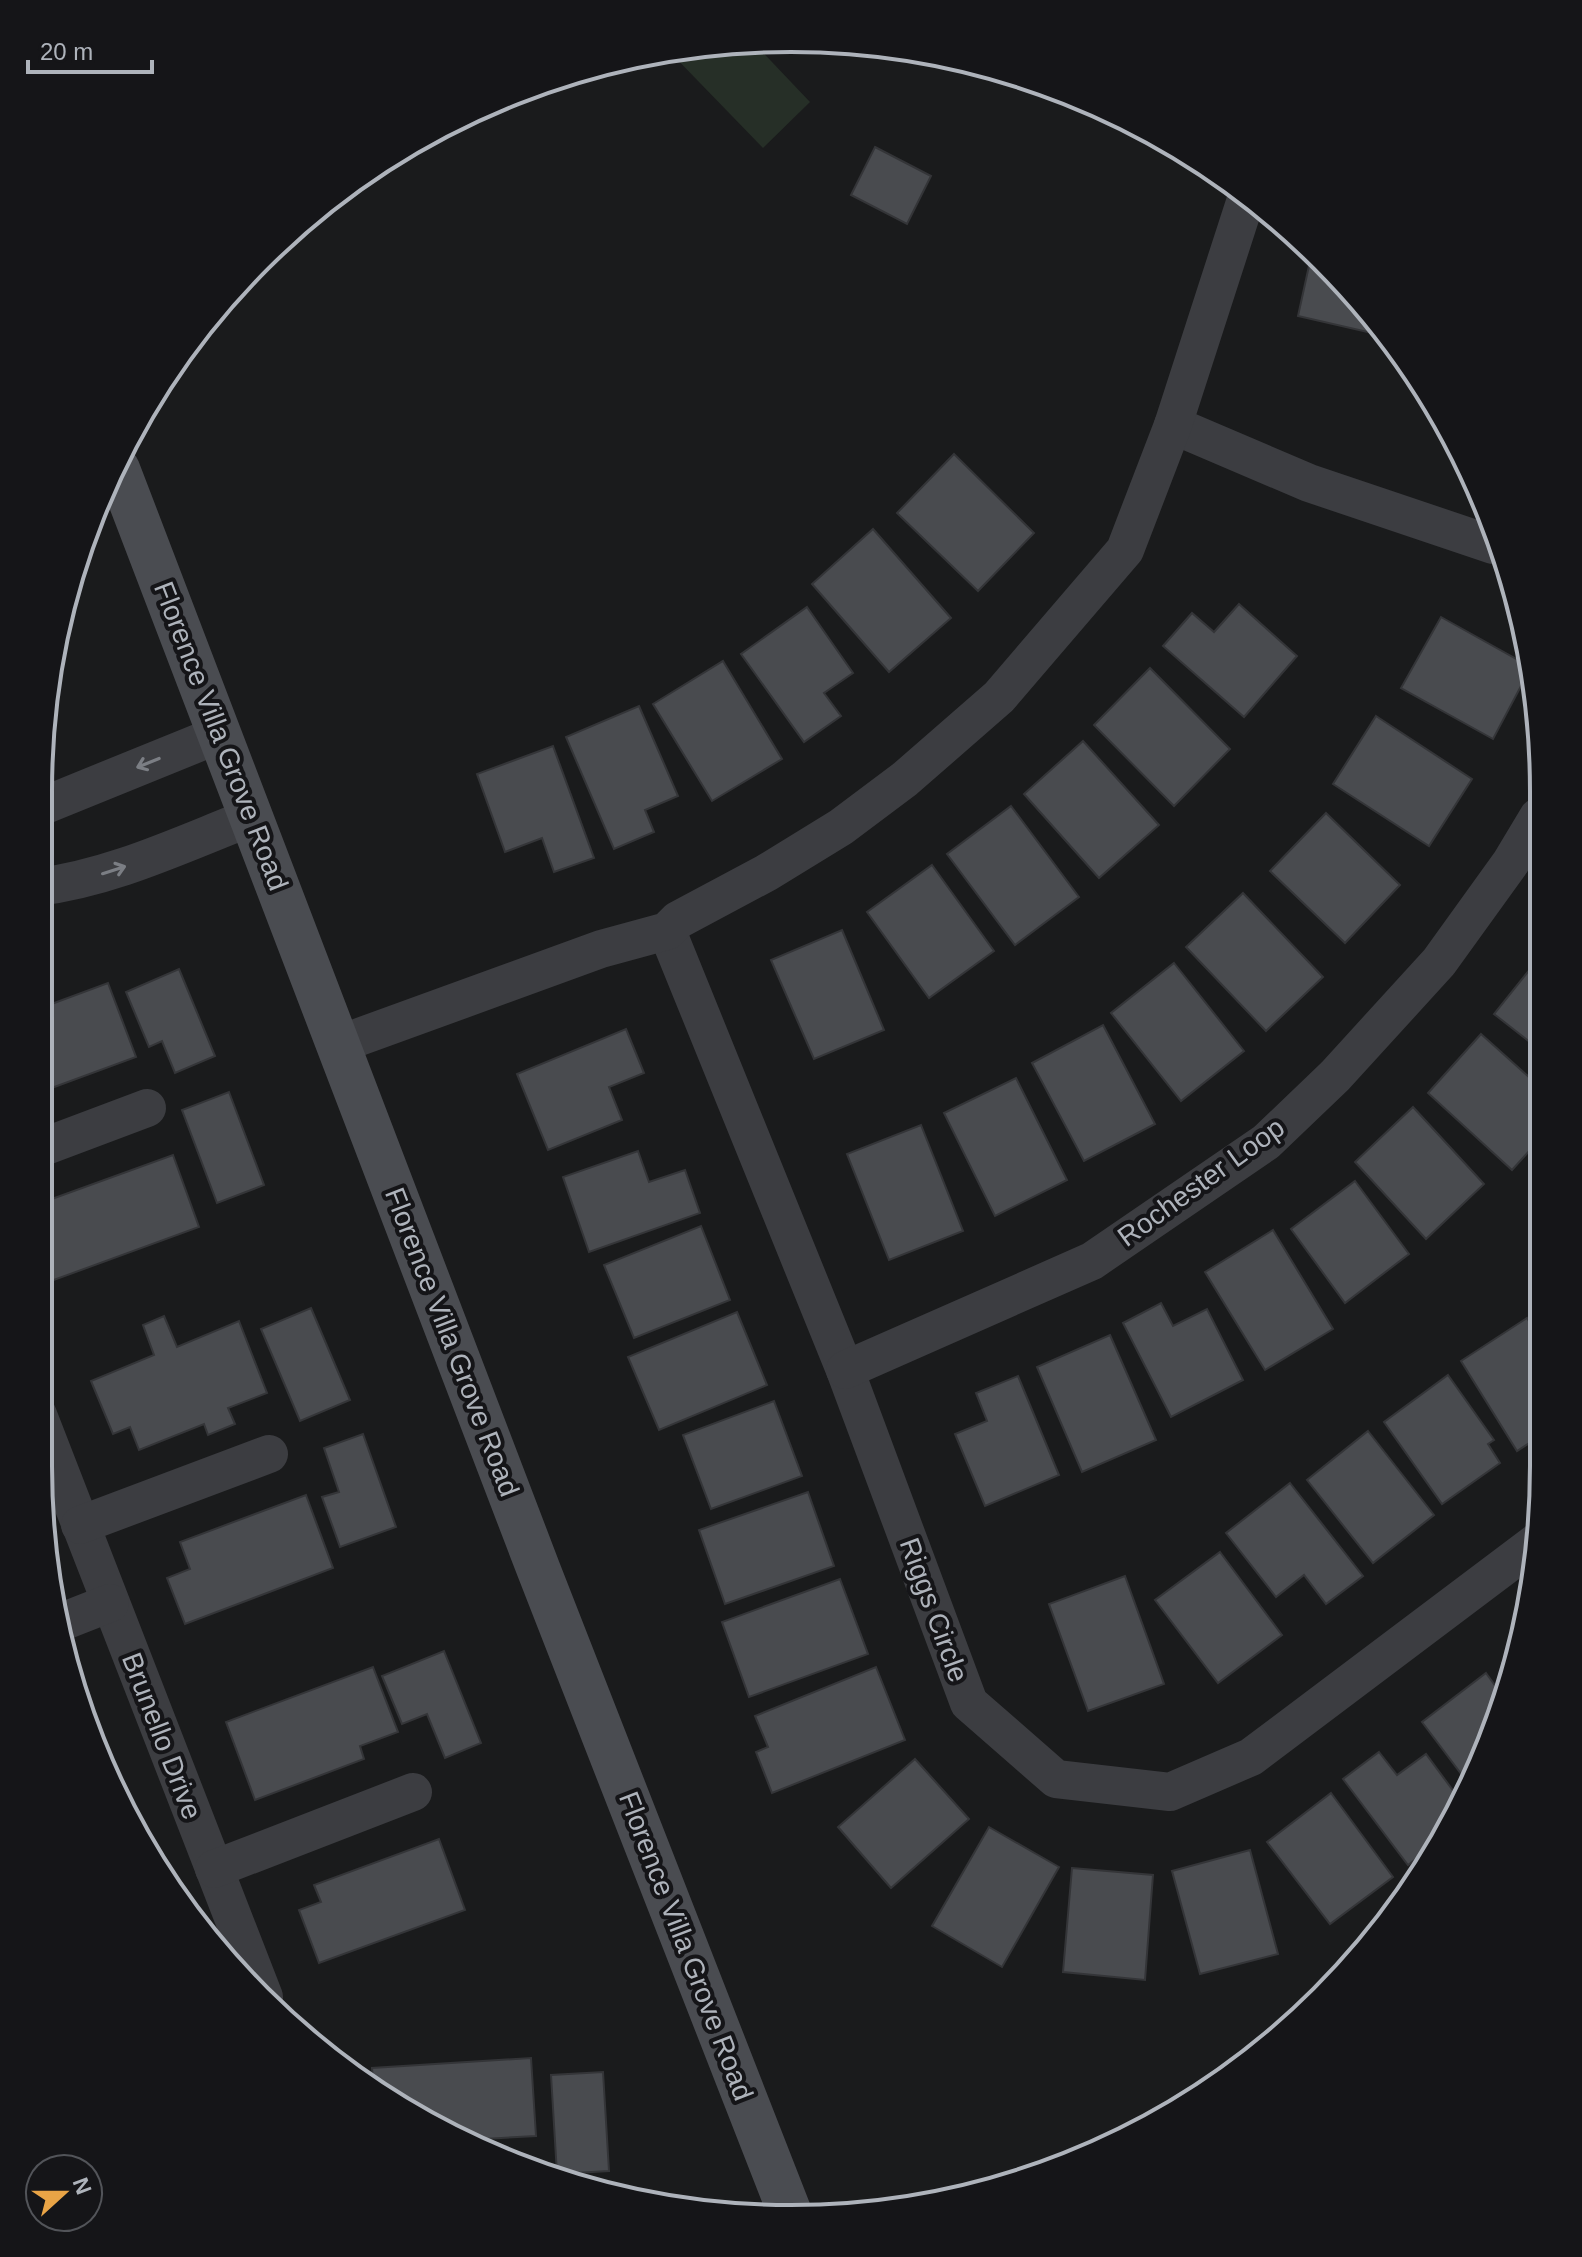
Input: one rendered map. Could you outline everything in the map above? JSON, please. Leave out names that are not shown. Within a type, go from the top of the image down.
[{"type":"street","points":[[340,1044],[601,949],[667,931],[678,920],[766,873],[841,827],[905,779],[999,697],[1125,550],[1173,425],[1243,207]]},
{"type":"street","points":[[1173,425],[1309,483],[1487,543]]},
{"type":"street","name":"Florence Villa Grove Road","points":[[122,478],[538,1568],[787,2205]]},
{"type":"street","points":[[52,802],[220,734]]},
{"type":"street","points":[[52,885],[129,865],[252,817]]},
{"type":"street","name":"Rochester Loop","points":[[845,1370],[1092,1261],[1266,1142],[1335,1076],[1439,962],[1530,830]]},
{"type":"street","name":"Riggs Circle","points":[[667,931],[845,1370],[969,1703],[1056,1779],[1170,1792],[1251,1757],[1525,1551]]},
{"type":"street","points":[[52,1144],[147,1108]]},
{"type":"street","name":"Brunello Drive","points":[[52,1452],[214,1869],[241,1959]]},
{"type":"street","points":[[80,1525],[269,1454]]},
{"type":"street","points":[[68,1619],[110,1603]]},
{"type":"street","points":[[214,1869],[413,1792]]},
{"type":"shaded area","points":[[764,53],[810,102],[763,148],[678,61]]},
{"type":"building","points":[[875,147],[931,176],[907,224],[851,195]]},
{"type":"building","points":[[1309,264],[1370,333],[1298,316]]},
{"type":"building","points":[[954,454],[1034,533],[978,591],[897,513]]},
{"type":"building","points":[[873,529],[951,618],[889,672],[812,584]]},
{"type":"building","points":[[1239,604],[1297,656],[1244,717],[1163,646],[1192,613],[1214,632]]},
{"type":"building","points":[[807,607],[853,673],[824,693],[841,716],[804,742],[741,654]]},
{"type":"building","points":[[1441,617],[1518,660],[1522,684],[1493,739],[1401,688]]},
{"type":"building","points":[[723,661],[782,759],[712,801],[653,704]]},
{"type":"building","points":[[1150,668],[1230,749],[1174,806],[1094,725]]},
{"type":"building","points":[[639,706],[678,796],[645,810],[654,832],[614,849],[566,737]]},
{"type":"building","points":[[1376,716],[1472,779],[1429,846],[1333,784]]},
{"type":"building","points":[[1083,741],[1159,825],[1099,878],[1024,794]]},
{"type":"building","points":[[553,746],[594,858],[554,872],[542,838],[505,852],[477,774]]},
{"type":"building","points":[[1011,806],[1079,897],[1015,945],[947,854]]},
{"type":"building","points":[[1326,813],[1400,885],[1345,943],[1270,871]]},
{"type":"building","points":[[932,865],[994,951],[929,998],[867,912]]},
{"type":"building","points":[[1243,893],[1323,977],[1266,1031],[1186,947]]},
{"type":"building","points":[[842,930],[884,1030],[814,1059],[771,960]]},
{"type":"building","points":[[1174,963],[1244,1051],[1181,1101],[1111,1013]]},
{"type":"building","points":[[179,969],[215,1056],[175,1073],[162,1041],[149,1047],[126,992]]},
{"type":"building","points":[[1530,969],[1530,1042],[1494,1014]]},
{"type":"building","points":[[108,983],[136,1057],[52,1088],[52,1004]]},
{"type":"building","points":[[1103,1025],[1155,1124],[1084,1161],[1032,1063]]},
{"type":"building","points":[[626,1029],[644,1073],[609,1087],[622,1120],[548,1150],[517,1074]]},
{"type":"building","points":[[1481,1034],[1530,1078],[1530,1150],[1512,1170],[1428,1093]]},
{"type":"building","points":[[1016,1078],[1067,1180],[995,1216],[944,1113]]},
{"type":"building","points":[[229,1092],[264,1185],[217,1203],[182,1110]]},
{"type":"building","points":[[1413,1107],[1484,1184],[1426,1239],[1355,1162]]},
{"type":"building","points":[[921,1125],[963,1231],[889,1260],[847,1154]]},
{"type":"building","points":[[638,1151],[649,1182],[685,1170],[700,1213],[589,1252],[563,1177]]},
{"type":"building","points":[[173,1155],[199,1227],[52,1281],[52,1199]]},
{"type":"building","points":[[1355,1181],[1409,1254],[1345,1303],[1291,1229]]},
{"type":"building","points":[[701,1226],[730,1300],[634,1338],[604,1265]]},
{"type":"building","points":[[1273,1230],[1333,1329],[1265,1370],[1205,1272]]},
{"type":"building","points":[[1161,1303],[1173,1326],[1207,1309],[1243,1380],[1171,1417],[1123,1323]]},
{"type":"building","points":[[311,1308],[350,1400],[300,1421],[261,1329]]},
{"type":"building","points":[[737,1312],[767,1385],[659,1430],[628,1357]]},
{"type":"building","points":[[164,1316],[177,1347],[239,1321],[267,1393],[228,1408],[235,1424],[208,1435],[204,1424],[139,1450],[130,1427],[113,1434],[91,1381],[154,1355],[143,1325]]},
{"type":"building","points":[[1527,1318],[1530,1323],[1530,1443],[1517,1451],[1461,1361]]},
{"type":"building","points":[[1110,1335],[1156,1440],[1082,1472],[1037,1367]]},
{"type":"building","points":[[1448,1375],[1494,1440],[1488,1444],[1500,1463],[1442,1504],[1384,1422]]},
{"type":"building","points":[[1018,1376],[1059,1475],[985,1506],[955,1434],[987,1421],[976,1393]]},
{"type":"building","points":[[774,1401],[802,1476],[711,1509],[683,1435]]},
{"type":"building","points":[[1368,1431],[1434,1515],[1373,1563],[1307,1480]]},
{"type":"building","points":[[363,1434],[396,1527],[340,1547],[322,1497],[339,1492],[324,1448]]},
{"type":"building","points":[[1290,1483],[1363,1576],[1326,1604],[1304,1575],[1276,1597],[1226,1533]]},
{"type":"building","points":[[808,1492],[834,1566],[725,1604],[699,1530]]},
{"type":"building","points":[[306,1495],[333,1568],[185,1624],[167,1578],[190,1569],[180,1542]]},
{"type":"building","points":[[1220,1552],[1282,1635],[1218,1683],[1155,1600]]},
{"type":"building","points":[[1125,1576],[1164,1684],[1088,1711],[1049,1604]]},
{"type":"building","points":[[840,1579],[868,1654],[749,1697],[722,1622]]},
{"type":"building","points":[[444,1651],[481,1743],[445,1758],[427,1714],[402,1724],[382,1676]]},
{"type":"building","points":[[373,1667],[398,1732],[360,1746],[364,1759],[255,1800],[226,1722]]},
{"type":"building","points":[[876,1667],[905,1740],[772,1793],[756,1752],[768,1747],[755,1716]]},
{"type":"building","points":[[1486,1673],[1496,1687],[1462,1775],[1422,1722]]},
{"type":"building","points":[[1379,1752],[1397,1775],[1426,1754],[1454,1792],[1417,1858],[1408,1865],[1343,1779]]},
{"type":"building","points":[[915,1759],[969,1819],[891,1888],[838,1827]]},
{"type":"building","points":[[1331,1793],[1393,1877],[1330,1924],[1267,1842]]},
{"type":"building","points":[[989,1827],[1059,1867],[1002,1967],[932,1926]]},
{"type":"building","points":[[439,1839],[465,1910],[319,1963],[299,1910],[321,1902],[314,1885]]},
{"type":"building","points":[[1250,1850],[1278,1954],[1200,1974],[1172,1871]]},
{"type":"building","points":[[1072,1868],[1153,1875],[1145,1980],[1063,1972]]},
{"type":"building","points":[[531,2058],[536,2136],[486,2139],[421,2106],[373,2075],[372,2068]]},
{"type":"building","points":[[603,2072],[609,2171],[576,2173],[557,2167],[551,2075]]}]
